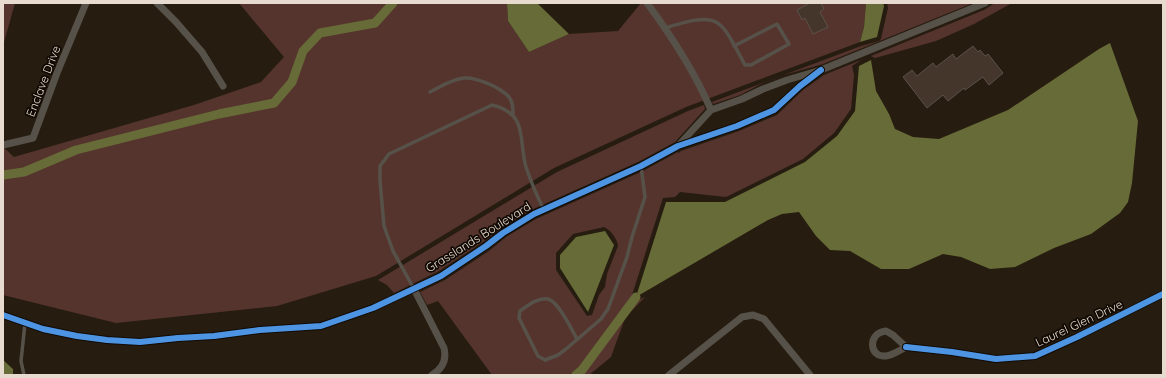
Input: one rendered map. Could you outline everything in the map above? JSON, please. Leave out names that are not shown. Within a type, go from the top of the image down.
[{"type":"street","name":"Enclave Drive","points":[[3,145],[33,138],[57,73],[86,3]]},
{"type":"street","points":[[157,3],[202,52],[223,86]]},
{"type":"street","points":[[647,3],[665,28],[696,80],[710,110]]},
{"type":"street","name":"Grasslands Boulevard","points":[[678,146],[710,110],[742,100],[763,89],[787,80],[821,70],[985,3]]},
{"type":"street","name":"Grasslands Boulevard","points":[[3,315],[43,329],[107,340],[140,342],[214,336],[260,330],[321,326],[373,308],[442,276],[503,233],[534,214],[641,166],[678,146],[738,126],[774,110],[800,86],[821,70]]},
{"type":"street","points":[[414,289],[444,348],[445,359],[441,367],[432,375]]},
{"type":"street","name":"Laurel Glen Drive","points":[[906,347],[996,358],[1034,356],[1083,334],[1163,294]]},
{"type":"street","points":[[669,375],[742,317],[748,315],[764,319],[810,375]]},
{"type":"street","points":[[886,331],[893,335],[906,347],[885,356],[881,356],[875,351],[872,344],[878,333],[886,331]]},
{"type":"lane","points":[[665,28],[690,20],[703,18],[713,20],[723,26],[734,46],[745,65],[751,65],[789,44],[777,24],[734,46]]},
{"type":"lane","points":[[430,92],[464,78],[475,79],[492,86],[509,97],[513,106],[513,114],[520,128],[526,165],[535,193],[544,210]]},
{"type":"lane","points":[[414,289],[393,251],[384,226],[380,166],[389,154],[492,105],[503,108],[513,114]]},
{"type":"lane","points":[[577,339],[555,302],[548,299],[541,299],[529,304],[520,311],[519,318],[538,356],[545,360],[558,355],[601,319],[611,301],[627,257],[645,197],[641,166]]},
{"type":"lane","points":[[24,375],[20,361],[26,323]]},
{"type":"shaded area","points":[[3,3],[15,3],[3,46]]},
{"type":"shaded area","points":[[239,3],[507,3],[508,21],[529,52],[569,34],[618,31],[641,3],[866,3],[864,27],[860,42],[686,107],[554,168],[376,276],[277,306],[116,323],[3,295],[3,147],[14,157],[194,105],[261,82],[284,57]]},
{"type":"shaded area","points":[[507,3],[537,3],[569,34],[529,52],[508,21]]},
{"type":"shaded area","points":[[866,3],[883,3],[884,6],[877,37],[860,42],[864,27]]},
{"type":"shaded area","points":[[887,3],[973,3],[823,64],[784,75],[761,84],[740,95],[713,104],[712,102],[861,46],[879,41],[881,39],[888,8]]},
{"type":"shaded area","points":[[995,3],[1012,3],[974,24],[936,41],[875,58],[871,56],[984,10]]},
{"type":"shaded area","points":[[1110,43],[1138,121],[1132,183],[1128,202],[1120,213],[1091,234],[1054,248],[1015,267],[990,269],[961,257],[943,254],[909,269],[881,269],[850,251],[830,250],[816,236],[799,212],[782,214],[768,220],[636,297],[666,202],[725,202],[805,162],[837,136],[855,111],[859,66],[871,60],[876,91],[889,114],[895,129],[913,137],[939,139],[1008,110]]},
{"type":"shaded area","points":[[861,60],[852,66],[854,75],[851,109],[834,133],[803,159],[726,197],[680,192],[675,197],[663,198],[632,295],[633,299],[636,301],[645,297],[625,318],[611,357],[589,375],[492,375],[438,301],[427,305],[420,292],[445,280],[489,251],[506,237],[536,219],[643,171],[678,152],[679,153],[739,131],[777,115],[803,90],[824,75]],"holes":[[[604,227],[611,232],[618,246],[607,274],[605,287],[599,295],[592,315],[587,316],[556,270],[556,253],[573,234]]]},
{"type":"shaded area","points":[[704,105],[705,109],[675,142],[638,162],[531,210],[500,229],[439,271],[394,293],[387,285],[378,280],[557,172]]},
{"type":"shaded area","points":[[605,231],[614,245],[588,312],[560,268],[560,255],[576,237]]},
{"type":"shaded area","points":[[3,360],[13,369],[13,375],[3,375]]},
{"type":"building","points":[[810,3],[821,3],[824,9],[820,12],[828,27],[813,34],[805,18],[802,20],[797,10]]},
{"type":"building","points":[[973,46],[978,52],[980,50],[985,56],[988,54],[1003,73],[989,85],[983,77],[965,90],[964,88],[948,101],[943,95],[927,108],[903,77],[912,70],[917,76],[933,63],[936,67],[953,54],[956,59]]},
{"type":"waterway","points":[[3,175],[24,172],[76,150],[219,114],[274,103],[292,82],[303,51],[320,33],[375,23],[393,3]]},
{"type":"waterway","points":[[576,375],[582,370],[636,297]]},
{"type":"cycle path","points":[[3,315],[43,329],[77,336],[140,342],[214,336],[260,330],[321,326],[373,308],[441,276],[503,233],[534,214],[641,166],[678,146],[737,126],[774,110],[800,86],[821,70]]},
{"type":"cycle path","points":[[906,347],[996,359],[1035,356],[1077,337],[1163,294]]}]
